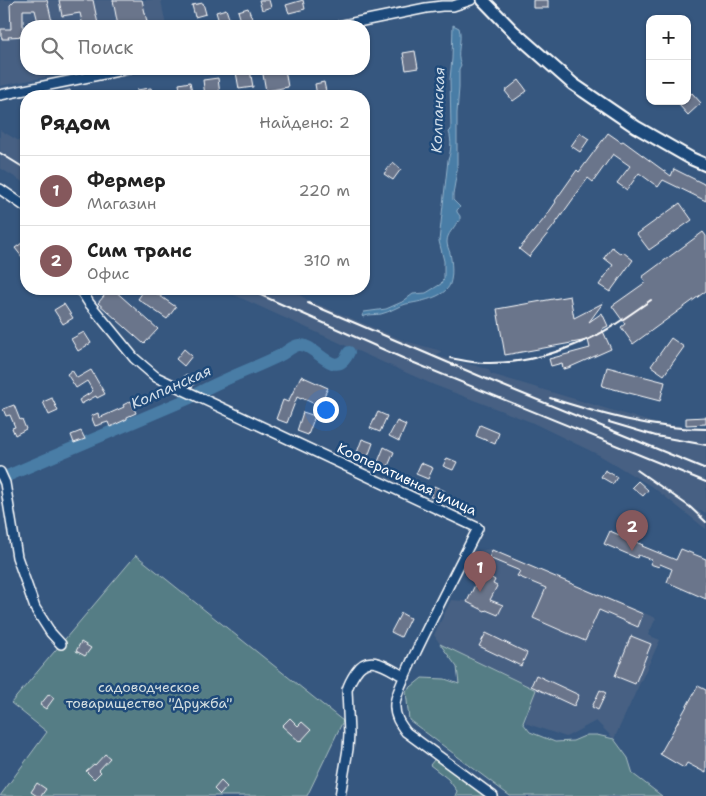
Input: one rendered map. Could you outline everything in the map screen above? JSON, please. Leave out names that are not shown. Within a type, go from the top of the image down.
[{"type":"main road","points":[[483,0],[514,32],[573,84],[636,127],[706,165]]},
{"type":"street","points":[[366,20],[444,3],[452,6],[465,1]]},
{"type":"street","points":[[25,90],[98,75]]},
{"type":"street","points":[[0,95],[20,91]]},
{"type":"street","points":[[0,189],[20,203]]},
{"type":"street","name":"Кооперативная улица","points":[[84,295],[134,358],[156,378],[478,528],[433,615],[395,701],[395,710],[399,722],[406,732],[492,796]]},
{"type":"street","points":[[0,472],[5,483],[17,557],[35,608],[51,633],[61,644]]},
{"type":"street","points":[[340,796],[348,749],[347,690],[349,683],[364,663],[371,662],[378,663],[405,677]]},
{"type":"shaded area","points":[[0,0],[161,0],[165,20],[20,20],[20,75],[56,75],[0,86]]},
{"type":"shaded area","points":[[453,25],[459,28],[460,33],[459,61],[461,65],[459,69],[457,113],[457,171],[453,200],[460,207],[457,212],[460,216],[460,221],[457,222],[447,239],[452,265],[450,284],[443,293],[437,296],[403,305],[381,314],[363,317],[364,312],[386,309],[402,302],[413,294],[426,293],[441,284],[444,279],[444,261],[439,241],[451,146],[449,132],[451,130],[450,79]]},
{"type":"shaded area","points":[[0,130],[20,142],[20,180],[0,168]]},
{"type":"shaded area","points":[[234,295],[299,295],[405,341],[441,351],[437,356],[488,369],[491,374],[654,423],[706,427],[706,513],[696,509],[706,517],[706,529],[654,488],[599,455],[531,422],[434,385]]},
{"type":"shaded area","points":[[490,549],[656,618],[648,635],[660,640],[614,739],[596,721],[566,737],[525,723],[535,689],[440,644],[434,635],[451,600],[466,601],[478,578],[472,565],[479,551]]},
{"type":"green space","name":"садоводческое товарищество \"Дружба\"","points":[[136,555],[343,721],[307,796],[0,796],[47,732],[11,703]]},
{"type":"green space","points":[[440,644],[536,690],[523,723],[530,732],[555,742],[573,741],[587,735],[614,739],[628,758],[633,774],[662,796],[510,796],[409,720],[406,691],[422,678],[445,679],[459,684],[457,667]]},
{"type":"green space","points":[[438,755],[493,796],[455,796],[457,791],[448,779],[430,765]]},
{"type":"building","points":[[15,0],[47,0],[52,20],[38,20],[35,10],[23,10],[23,20],[20,20],[20,36],[2,39],[1,29],[11,29],[10,5]]},
{"type":"building","points":[[59,0],[93,0],[97,20],[82,20],[80,13],[62,16]]},
{"type":"building","points":[[113,0],[142,0],[147,20],[117,20]]},
{"type":"building","points":[[259,0],[269,0],[271,7],[262,10]]},
{"type":"building","points":[[303,0],[305,9],[289,13],[286,5]]},
{"type":"building","points":[[533,0],[548,0],[548,8],[533,8]]},
{"type":"building","points":[[203,3],[206,14],[195,17],[192,5]]},
{"type":"building","points":[[248,8],[253,20],[241,20],[238,11]]},
{"type":"building","points":[[226,9],[229,18],[218,20],[216,12]]},
{"type":"building","points":[[415,51],[418,68],[406,70],[403,53]]},
{"type":"building","points":[[237,75],[251,75],[253,87],[239,89]]},
{"type":"building","points":[[263,75],[286,75],[288,87],[266,90]]},
{"type":"building","points":[[218,78],[219,90],[204,90],[203,80]]},
{"type":"building","points":[[519,80],[527,91],[513,101],[505,91]]},
{"type":"building","points":[[190,82],[192,90],[180,90],[179,84]]},
{"type":"building","points":[[324,82],[326,90],[316,90],[315,84]]},
{"type":"building","points":[[691,94],[701,103],[688,115],[679,105],[691,105]]},
{"type":"building","points":[[580,133],[589,139],[580,152],[571,146]]},
{"type":"building","points":[[608,133],[621,142],[623,141],[671,176],[674,169],[706,185],[706,201],[663,180],[658,187],[639,173],[627,190],[617,183],[630,166],[613,154],[593,182],[588,178],[529,257],[519,249],[544,219],[577,170],[579,172]]},
{"type":"building","points":[[393,162],[401,169],[393,180],[384,174]]},
{"type":"building","points":[[680,203],[692,220],[649,250],[637,234]]},
{"type":"building","points":[[703,232],[706,236],[706,291],[633,344],[621,327],[625,324],[612,306],[646,282],[642,277]]},
{"type":"building","points":[[20,244],[20,254],[15,248]]},
{"type":"building","points":[[612,247],[621,254],[623,252],[633,260],[610,292],[599,285],[613,265],[604,258]]},
{"type":"building","points":[[105,295],[120,295],[158,329],[144,344],[98,303]]},
{"type":"building","points":[[141,295],[159,295],[176,307],[167,319],[138,299]]},
{"type":"building","points":[[570,296],[574,318],[603,303],[589,322],[602,313],[608,326],[602,329],[611,349],[563,369],[562,363],[551,366],[549,359],[590,348],[588,340],[505,355],[497,309]]},
{"type":"building","points":[[64,304],[73,318],[63,324],[54,310]]},
{"type":"building","points":[[84,332],[91,343],[78,351],[71,339]]},
{"type":"building","points":[[671,338],[684,347],[664,375],[651,366]]},
{"type":"building","points":[[184,349],[192,356],[184,366],[176,359]]},
{"type":"building","points":[[607,367],[665,382],[660,401],[602,386]]},
{"type":"building","points":[[72,370],[77,378],[91,370],[105,394],[97,398],[96,396],[81,404],[79,400],[93,391],[87,381],[76,388],[67,374]]},
{"type":"building","points":[[186,374],[196,382],[192,387],[181,382]]},
{"type":"building","points":[[301,376],[328,388],[319,406],[297,397],[287,423],[276,419],[283,400],[288,402]]},
{"type":"building","points":[[52,398],[58,411],[49,415],[43,402]]},
{"type":"building","points":[[131,401],[136,413],[110,427],[108,422],[95,426],[91,416],[98,413],[99,418],[124,407],[123,405]]},
{"type":"building","points":[[14,405],[26,429],[15,435],[12,428],[15,427],[10,415],[6,416],[3,409]]},
{"type":"building","points":[[303,412],[315,416],[308,435],[297,431]]},
{"type":"building","points":[[378,412],[387,416],[380,432],[370,428]]},
{"type":"building","points":[[706,417],[706,424],[686,425],[686,418]]},
{"type":"building","points":[[397,421],[406,425],[399,441],[389,436]]},
{"type":"building","points":[[480,425],[499,433],[495,444],[476,436]]},
{"type":"building","points":[[81,431],[85,439],[74,443],[71,435]]},
{"type":"building","points":[[362,439],[373,443],[366,462],[355,458]]},
{"type":"building","points":[[384,447],[394,452],[386,471],[376,467]]},
{"type":"building","points":[[447,458],[457,462],[453,470],[443,466]]},
{"type":"building","points":[[421,463],[433,468],[428,479],[416,474]]},
{"type":"building","points":[[605,470],[617,477],[613,484],[601,477]]},
{"type":"building","points":[[638,481],[648,490],[643,496],[632,487]]},
{"type":"building","points":[[434,486],[445,491],[441,500],[430,497]]},
{"type":"building","points":[[610,531],[676,560],[681,549],[706,559],[706,599],[667,582],[672,569],[660,564],[659,567],[650,564],[652,560],[638,555],[637,558],[604,544]]},
{"type":"building","points":[[492,550],[643,614],[638,627],[599,610],[585,641],[533,618],[546,588],[517,576],[520,571],[489,558]]},
{"type":"building","points":[[483,568],[493,572],[490,577],[495,580],[493,584],[497,586],[490,600],[503,605],[498,615],[467,602]]},
{"type":"building","points":[[401,613],[410,618],[401,637],[391,632]]},
{"type":"building","points":[[486,633],[527,653],[521,666],[479,646]]},
{"type":"building","points":[[631,636],[651,644],[635,684],[615,676]]},
{"type":"building","points":[[81,642],[91,648],[85,656],[76,651]]},
{"type":"building","points":[[536,675],[579,695],[574,706],[531,686]]},
{"type":"building","points":[[698,686],[706,690],[706,773],[687,763],[684,768],[660,754]]},
{"type":"building","points":[[600,690],[606,693],[598,710],[592,707]]},
{"type":"building","points":[[49,694],[54,698],[46,709],[40,705]]},
{"type":"building","points":[[290,718],[298,726],[302,722],[311,730],[300,742],[282,726]]},
{"type":"building","points":[[105,754],[110,758],[94,779],[86,771],[95,765]]},
{"type":"building","points":[[221,781],[227,787],[220,795],[214,789]]},
{"type":"building","points":[[37,783],[46,789],[41,796],[31,792]]},
{"type":"waterway","name":"Колпанская","points":[[198,393],[299,345],[305,346],[332,363],[338,364],[344,361],[349,352]]},
{"type":"waterway","name":"Колпанская","points":[[0,479],[190,398]]},
{"type":"railway","points":[[0,153],[20,165]]},
{"type":"railway","points":[[261,295],[407,360],[706,482]]},
{"type":"railway","points":[[450,358],[497,363],[547,355],[591,338],[618,323],[651,300]]},
{"type":"railway","points":[[308,303],[706,469]]},
{"type":"railway","points":[[550,398],[607,415],[646,423],[706,429]]},
{"type":"railway","points":[[609,422],[656,436],[706,445]]},
{"type":"railway","points":[[637,470],[690,507],[706,522]]},
{"type":"place","name":"Сим транс","points":[[632,551]]},
{"type":"place","name":"Фермер","points":[[480,592]]}]
